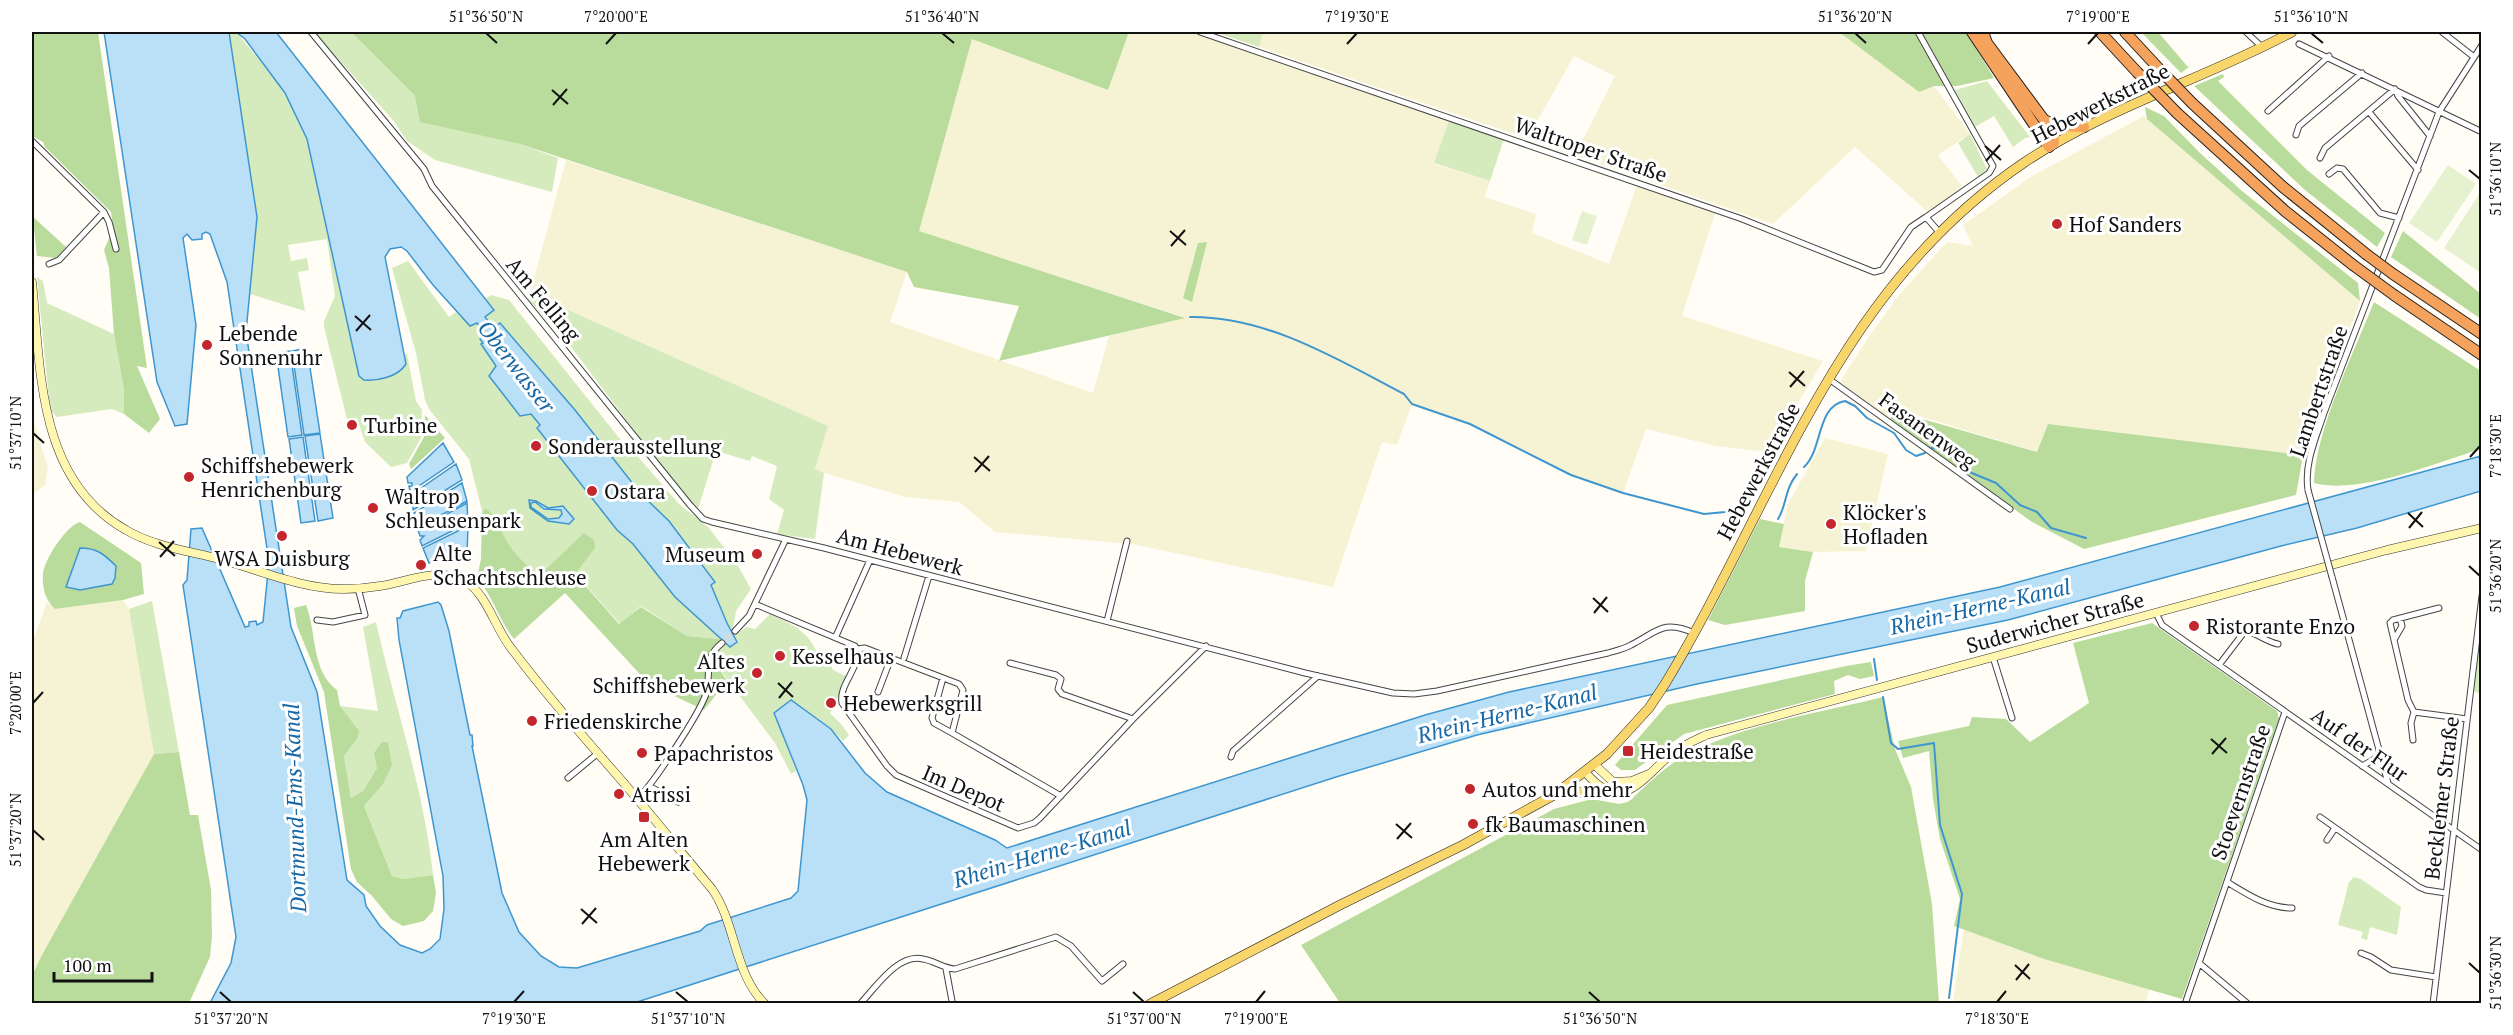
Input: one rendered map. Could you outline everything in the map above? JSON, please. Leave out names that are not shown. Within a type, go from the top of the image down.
[{"type":"highway","points":[[1972,32],[2052,145]]},
{"type":"highway","points":[[1983,32],[1988,43],[2053,132],[2052,145]]},
{"type":"highway","points":[[2100,32],[2177,113],[2285,211],[2353,265],[2481,355]]},
{"type":"highway","points":[[2125,32],[2192,103],[2283,187],[2366,254],[2481,334]]},
{"type":"highway","points":[[2044,120],[2059,126],[2084,127]]},
{"type":"main road","name":"Hebewerkstraße","points":[[1150,1004],[1342,904],[1463,845],[1554,795],[1595,765],[1649,708],[1689,643],[1828,378],[1863,323],[1894,280],[1939,232],[2000,180],[2052,145],[2084,127],[2292,32]]},
{"type":"main road","points":[[32,282],[44,394],[57,450],[82,495],[107,518],[141,537],[262,572],[324,587],[358,588],[444,574],[463,580],[477,591],[510,647],[712,889],[727,915],[745,972],[756,993],[765,1004]]},
{"type":"main road","name":"Suderwicher Straße","points":[[1604,790],[1617,792],[1633,789],[1678,749],[1706,735],[2427,540],[2481,528]]},
{"type":"main road","name":"Suderwicher Straße","points":[[1595,765],[1613,782],[1632,781],[1649,774]]},
{"type":"main road","points":[[1586,772],[1604,790]]},
{"type":"main road","points":[[1554,795],[1604,790]]},
{"type":"street","name":"Am Felling","points":[[311,32],[424,169],[432,186],[519,296],[548,328],[698,514],[712,522],[785,541]]},
{"type":"street","name":"Waltroper Straße","points":[[1200,32],[1742,219],[1874,272],[1882,270],[1911,227],[1926,217]]},
{"type":"street","points":[[1918,32],[1993,166],[1989,173],[1926,217],[1939,232]]},
{"type":"street","points":[[2246,32],[2262,47]]},
{"type":"street","points":[[2442,32],[2474,57]]},
{"type":"street","points":[[2300,44],[2329,56],[2481,132]]},
{"type":"street","name":"Lambertstraße","points":[[2388,784],[2308,490],[2309,458],[2439,112],[2481,45]]},
{"type":"street","points":[[2268,111],[2329,56]]},
{"type":"street","points":[[2296,135],[2300,126],[2362,73]]},
{"type":"street","points":[[2320,158],[2325,148],[2395,89]]},
{"type":"street","points":[[2395,89],[2430,136]]},
{"type":"street","points":[[2369,111],[2418,170]]},
{"type":"street","points":[[32,141],[104,212],[116,249]]},
{"type":"street","points":[[2329,174],[2337,168],[2343,169],[2380,213],[2399,218]]},
{"type":"street","points":[[50,264],[59,260],[104,212]]},
{"type":"street","name":"Fasanenweg","points":[[1828,378],[2010,509]]},
{"type":"street","name":"Am Hebewerk","points":[[785,541],[1206,646]]},
{"type":"street","points":[[735,631],[747,621],[785,541]]},
{"type":"street","points":[[1107,621],[1127,541]]},
{"type":"street","points":[[836,636],[870,561]]},
{"type":"street","points":[[904,658],[929,576]]},
{"type":"street","points":[[317,620],[333,622],[365,615],[358,588]]},
{"type":"street","name":"Becklemer Straße","points":[[2433,1004],[2481,596]]},
{"type":"street","points":[[755,604],[852,643],[857,649],[866,648],[960,684],[963,690],[952,733]]},
{"type":"street","points":[[2413,740],[2411,723],[2414,712],[2408,700],[2390,623],[2400,618],[2439,608]]},
{"type":"street","name":"Auf der Flur","points":[[2156,613],[2162,625],[2481,850]]},
{"type":"street","points":[[2394,640],[2402,626],[2400,618]]},
{"type":"street","points":[[1206,646],[1318,676],[1393,693],[1414,694],[1437,691],[1608,653],[1629,646],[1660,628],[1673,626],[1694,633]]},
{"type":"street","points":[[2219,665],[2245,631],[2251,632],[2266,642],[2278,644]]},
{"type":"street","points":[[637,799],[649,786],[706,694],[710,656],[722,643]]},
{"type":"street","name":"Im Depot","points":[[857,649],[856,661],[840,696],[842,703],[885,763],[896,775],[1018,828],[1034,823],[1206,646]]},
{"type":"street","points":[[1993,657],[2013,718]]},
{"type":"street","points":[[878,692],[891,658]]},
{"type":"street","points":[[1010,663],[1056,675],[1061,680],[1058,689],[1062,694],[1133,719]]},
{"type":"street","points":[[1231,757],[1233,751],[1318,676]]},
{"type":"street","points":[[943,678],[932,718],[934,723],[1061,796]]},
{"type":"street","name":"Stoevernstraße","points":[[2185,1004],[2285,712]]},
{"type":"street","points":[[2414,712],[2467,719]]},
{"type":"street","points":[[568,778],[597,753]]},
{"type":"street","points":[[2362,766],[2380,754]]},
{"type":"street","points":[[649,786],[678,802]]},
{"type":"street","points":[[2320,817],[2419,887],[2446,893]]},
{"type":"street","points":[[2327,840],[2335,828]]},
{"type":"street","name":"Stoevernstraße","points":[[2227,882],[2254,898],[2279,908],[2292,908]]},
{"type":"street","points":[[860,1004],[900,963],[916,958],[926,959],[946,969],[955,969],[1056,937],[1071,946],[1102,981],[1123,964]]},
{"type":"street","points":[[2361,953],[2391,970],[2436,977]]},
{"type":"street","points":[[2199,963],[2248,1004]]},
{"type":"street","points":[[946,969],[952,1002]]},
{"type":"shaded area","points":[[1129,32],[1189,32],[1450,118],[1434,164],[1490,181],[1485,197],[1536,214],[1532,233],[1609,264],[1638,182],[1716,210],[1682,316],[1823,361],[1772,447],[1761,451],[1716,446],[1646,429],[1623,493],[1571,475],[1470,424],[1412,404],[1397,445],[1382,442],[1333,587],[1132,544],[995,532],[959,502],[906,497],[824,473],[815,469],[827,426],[530,293],[566,160],[907,272],[890,322],[1093,393],[1109,336],[1184,317],[918,232],[972,38],[1108,90]]},
{"type":"shaded area","points":[[1263,32],[1839,32],[1919,91],[1934,86],[1970,134],[1938,155],[1962,186],[1930,214],[1855,147],[1773,224],[1575,155],[1615,76],[1574,56],[1538,120],[1523,137],[1259,47]]},
{"type":"shaded area","points":[[2144,116],[2360,301],[2303,455],[2048,424],[2037,452],[1896,409],[1887,418],[1840,382],[1898,296],[1947,242],[1973,246],[1963,225],[2032,176]]},
{"type":"shaded area","points":[[32,417],[48,467],[45,485],[32,495]]},
{"type":"shaded area","points":[[1825,438],[1888,454],[1866,551],[1813,552],[1779,547],[1788,504]]},
{"type":"shaded area","points":[[123,600],[129,609],[154,754],[32,976],[32,635],[35,636],[47,602],[55,609]]},
{"type":"shaded area","points":[[1964,929],[2044,959],[2150,988],[2145,1003],[1960,1004],[1953,1000]]},
{"type":"green space","points":[[32,32],[98,32],[147,368],[137,366],[160,419],[149,433],[124,414],[124,390],[114,334],[109,268],[104,250],[114,232],[111,212],[45,147],[43,142],[32,136]]},
{"type":"green space","points":[[229,32],[236,32],[276,82],[294,109],[307,139],[359,376],[364,380],[394,375],[405,366],[404,354],[407,354],[416,401],[422,410],[421,438],[407,463],[391,467],[365,442],[357,418],[347,419],[324,327],[324,321],[335,296],[327,239],[288,245],[291,261],[307,258],[309,270],[298,272],[305,311],[250,294],[257,217]]},
{"type":"green space","points":[[314,32],[351,32],[415,96],[520,144],[558,158],[552,192],[435,160],[407,141],[393,120]]},
{"type":"green space","points":[[351,32],[1129,32],[1108,90],[972,39],[919,231],[1185,318],[999,361],[1019,306],[914,287],[907,272],[520,144],[420,122],[415,96]]},
{"type":"green space","points":[[1215,32],[1263,32],[1259,47]]},
{"type":"green space","points":[[1839,32],[1966,32],[1994,78],[1957,86],[1934,86],[1919,92]]},
{"type":"green space","points":[[2141,32],[2158,32],[2188,67],[2193,64],[2181,73]]},
{"type":"green space","points":[[2223,74],[2224,77],[2218,81],[2307,170],[2385,233],[2377,247],[2305,190],[2194,86]]},
{"type":"green space","points":[[1987,81],[2030,137],[2013,147],[1994,116],[1975,127],[1955,90]]},
{"type":"green space","points":[[2145,107],[2164,116],[2242,191],[2358,283],[2360,301],[2147,119]]},
{"type":"green space","points":[[1450,118],[1505,136],[1490,181],[1434,163]]},
{"type":"green space","points":[[1970,134],[1987,169],[1978,177],[1958,143]]},
{"type":"green space","points":[[2448,165],[2476,184],[2437,242],[2409,223]]},
{"type":"green space","points":[[2482,193],[2481,273],[2444,248]]},
{"type":"green space","points":[[1582,211],[1597,216],[1587,245],[1572,240]]},
{"type":"green space","points":[[33,217],[66,247],[56,258],[37,256]]},
{"type":"green space","points":[[2403,231],[2481,294],[2481,319],[2391,257]]},
{"type":"green space","points":[[1207,242],[1192,302],[1183,298],[1198,243]]},
{"type":"green space","points":[[408,261],[449,317],[456,312],[461,318],[491,295],[509,300],[624,444],[627,444],[679,504],[708,527],[737,564],[751,589],[736,611],[733,629],[737,633],[747,627],[755,629],[770,614],[801,631],[812,643],[819,660],[848,677],[830,713],[849,735],[843,741],[830,727],[790,699],[774,713],[796,771],[791,774],[775,743],[715,663],[714,656],[724,645],[719,639],[687,636],[641,606],[620,624],[565,562],[529,591],[483,515],[469,459],[429,409],[425,400],[416,353],[392,268]]},
{"type":"green space","points":[[37,277],[43,281],[47,303],[114,334],[124,390],[124,414],[112,409],[57,417],[50,410]]},
{"type":"green space","points":[[530,293],[828,426],[815,469],[824,473],[815,539],[777,534],[784,510],[769,499],[777,466],[752,456],[750,461],[716,451],[698,509],[661,466],[572,348],[528,299]]},
{"type":"green space","points":[[2374,302],[2481,371],[2481,449],[2398,476],[2375,481],[2332,486],[2314,483],[2316,463],[2328,417]]},
{"type":"green space","points":[[1895,411],[2037,452],[2048,424],[2303,455],[2296,495],[2084,549],[2032,522],[1890,419]]},
{"type":"green space","points":[[425,415],[445,438],[411,469],[409,464],[424,437]]},
{"type":"green space","points":[[485,508],[497,519],[506,540],[517,555],[540,575],[584,533],[594,540],[595,548],[575,574],[619,624],[641,607],[687,636],[719,639],[724,645],[716,652],[713,659],[727,681],[704,710],[649,684],[565,593],[514,639],[477,578],[481,559],[482,513]]},
{"type":"green space","points":[[1760,519],[1784,524],[1779,547],[1813,552],[1805,581],[1805,611],[1725,625],[1708,620]]},
{"type":"green space","points":[[80,522],[141,563],[144,594],[123,600],[55,609],[44,588],[44,568],[51,552],[62,537]]},
{"type":"green space","points":[[152,601],[179,752],[154,754],[129,609]]},
{"type":"green space","points":[[306,605],[323,673],[337,690],[340,706],[359,731],[357,739],[344,756],[351,798],[363,791],[377,768],[374,753],[382,742],[388,742],[392,765],[383,784],[364,806],[392,876],[404,879],[433,875],[436,893],[433,911],[424,921],[403,926],[391,919],[357,882],[351,869],[324,692],[297,626],[294,608]]},
{"type":"green space","points":[[376,622],[423,811],[433,875],[404,879],[392,876],[364,806],[383,784],[377,768],[363,791],[351,798],[344,756],[357,739],[340,706],[378,711],[363,627]]},
{"type":"green space","points":[[2152,623],[2277,711],[2279,719],[2182,999],[2044,959],[1954,926],[1960,899],[1940,839],[1933,799],[1929,751],[1903,758],[1898,741],[1969,726],[1972,717],[2006,719],[2030,742],[2089,703],[2073,643]]},
{"type":"green space","points":[[2478,653],[2481,654],[2481,694],[2473,691]]},
{"type":"green space","points":[[1871,662],[1874,676],[1860,679],[1848,675],[1834,681],[1835,694],[1684,734],[1635,770],[1621,770],[1615,765],[1667,705]]},
{"type":"green space","points":[[1883,697],[1895,749],[1911,787],[1932,904],[1939,1003],[1340,1003],[1301,945],[1554,809],[1592,799],[1619,804],[1628,802],[1667,767],[1727,737],[1753,728]]},
{"type":"green space","points":[[179,752],[190,815],[198,815],[211,890],[210,957],[189,1003],[32,1003],[32,976],[42,955],[154,754]]},
{"type":"green space","points":[[2354,877],[2361,879],[2401,907],[2397,935],[2370,927],[2367,940],[2361,938],[2363,932],[2338,925],[2349,882]]},
{"type":"water","points":[[104,32],[229,32],[257,217],[246,332],[291,627],[317,692],[347,880],[364,895],[366,906],[380,926],[400,945],[422,953],[440,939],[444,909],[443,876],[399,640],[397,618],[400,618],[403,611],[438,602],[449,631],[470,735],[472,735],[472,746],[502,893],[519,932],[541,956],[559,967],[577,968],[700,931],[707,925],[791,898],[798,891],[807,800],[774,713],[791,700],[831,729],[865,773],[887,792],[995,840],[1007,848],[1425,715],[1509,692],[2000,587],[2481,456],[2481,491],[2357,528],[2281,546],[2008,620],[1697,684],[1477,735],[1336,777],[634,1003],[210,1003],[231,963],[236,937],[183,585],[187,580],[191,529],[202,528],[245,627],[249,626],[249,622],[256,621],[257,625],[263,622],[269,562],[227,282],[210,234],[206,232],[202,234],[202,239],[192,240],[187,234],[183,238],[196,325],[187,424],[175,426],[157,382]]},
{"type":"water","name":"Oberwasser","points":[[236,32],[276,32],[494,310],[485,317],[493,328],[500,323],[575,410],[641,494],[669,521],[715,582],[711,585],[737,642],[730,647],[675,597],[633,544],[617,530],[537,428],[540,425],[531,414],[520,416],[489,376],[496,366],[481,344],[483,343],[480,339],[485,334],[477,323],[470,326],[433,285],[407,251],[401,247],[390,249],[385,257],[406,364],[393,375],[381,379],[364,380],[359,376],[307,139],[285,93],[245,39]]},
{"type":"water","points":[[307,348],[320,433],[304,435],[292,351]]},
{"type":"water","points":[[290,351],[302,435],[288,437],[276,353]]},
{"type":"water","points":[[320,434],[333,518],[318,521],[305,436]]},
{"type":"water","points":[[303,437],[315,521],[301,523],[289,439]]},
{"type":"water","points":[[443,443],[454,462],[410,492],[409,486],[412,486],[412,483],[408,483],[407,477]]},
{"type":"water","points":[[456,464],[462,480],[413,510],[413,504],[416,503],[415,500],[412,501],[411,495]]},
{"type":"water","points":[[462,483],[467,501],[417,528],[416,522],[420,521],[420,518],[415,519],[414,513]]},
{"type":"water","points":[[529,500],[536,501],[548,508],[563,506],[574,519],[569,524],[548,521],[530,508]],"holes":[[[535,502],[544,509],[561,510],[562,514],[559,518],[548,519],[531,507],[531,503]]]},
{"type":"water","points":[[467,503],[468,523],[422,546],[420,540],[424,536],[420,536],[418,530]]},
{"type":"water","points":[[468,526],[467,555],[429,563],[423,548]]},
{"type":"water","points":[[80,548],[100,552],[116,566],[112,584],[80,590],[66,587]]},
{"type":"waterway","points":[[1190,317],[1246,324],[1301,342],[1404,394],[1412,404],[1470,424],[1571,475],[1623,493],[1704,514],[1742,508]]},
{"type":"waterway","points":[[1804,467],[1810,459],[1829,411],[1845,401],[1855,406],[1867,418],[1894,433],[1906,450],[1916,456],[1925,453]]},
{"type":"waterway","points":[[1931,448],[1943,449],[1967,471],[1996,483],[2020,505],[2037,512],[2051,528],[2086,538]]},
{"type":"waterway","points":[[1778,519],[1797,474]]},
{"type":"waterway","points":[[1874,659],[1877,680]]},
{"type":"waterway","points":[[1883,697],[1891,743],[1898,749],[1934,743],[1940,825],[1962,894],[1949,998]]},
{"type":"tunnel","points":[[722,643],[735,631]]},
{"type":"place","name":"Hof Sanders","points":[[2057,224]]},
{"type":"place","name":"Lebende Sonnenuhr","points":[[207,345]]},
{"type":"place","name":"Turbine","points":[[352,425]]},
{"type":"place","name":"Sonderausstellung","points":[[536,446]]},
{"type":"place","name":"Schiffshebewerk Henrichenburg","points":[[189,477]]},
{"type":"place","name":"Ostara","points":[[592,491]]},
{"type":"place","name":"Waltrop Schleusenpark","points":[[373,508]]},
{"type":"place","name":"Klöcker's Hofladen","points":[[1831,524]]},
{"type":"place","name":"WSA Duisburg","points":[[282,536]]},
{"type":"place","name":"Museum","points":[[757,554]]},
{"type":"place","name":"Alte Schachtschleuse","points":[[421,565]]},
{"type":"place","name":"Ristorante Enzo","points":[[2194,626]]},
{"type":"place","name":"Kesselhaus","points":[[780,656]]},
{"type":"place","name":"Altes Schiffshebewerk","points":[[757,673]]},
{"type":"place","name":"Hebewerksgrill","points":[[831,703]]},
{"type":"place","name":"Friedenskirche","points":[[532,721]]},
{"type":"place","name":"Heidestraße","points":[[1628,751]]},
{"type":"place","name":"Papachristos","points":[[642,753]]},
{"type":"place","name":"Autos und mehr","points":[[1470,789]]},
{"type":"place","name":"Atrissi","points":[[619,794]]},
{"type":"place","name":"Am Alten Hebewerk","points":[[644,817]]},
{"type":"place","name":"fk Baumaschinen","points":[[1473,824]]},
{"type":"water label","name":"Rhein-Herne-Kanal","points":[[1980,606]]},
{"type":"water label","name":"Rhein-Herne-Kanal","points":[[1507,713]]},
{"type":"water label","name":"Dortmund-Ems-Kanal","points":[[294,808]]},
{"type":"water label","name":"Rhein-Herne-Kanal","points":[[1042,853]]}]
